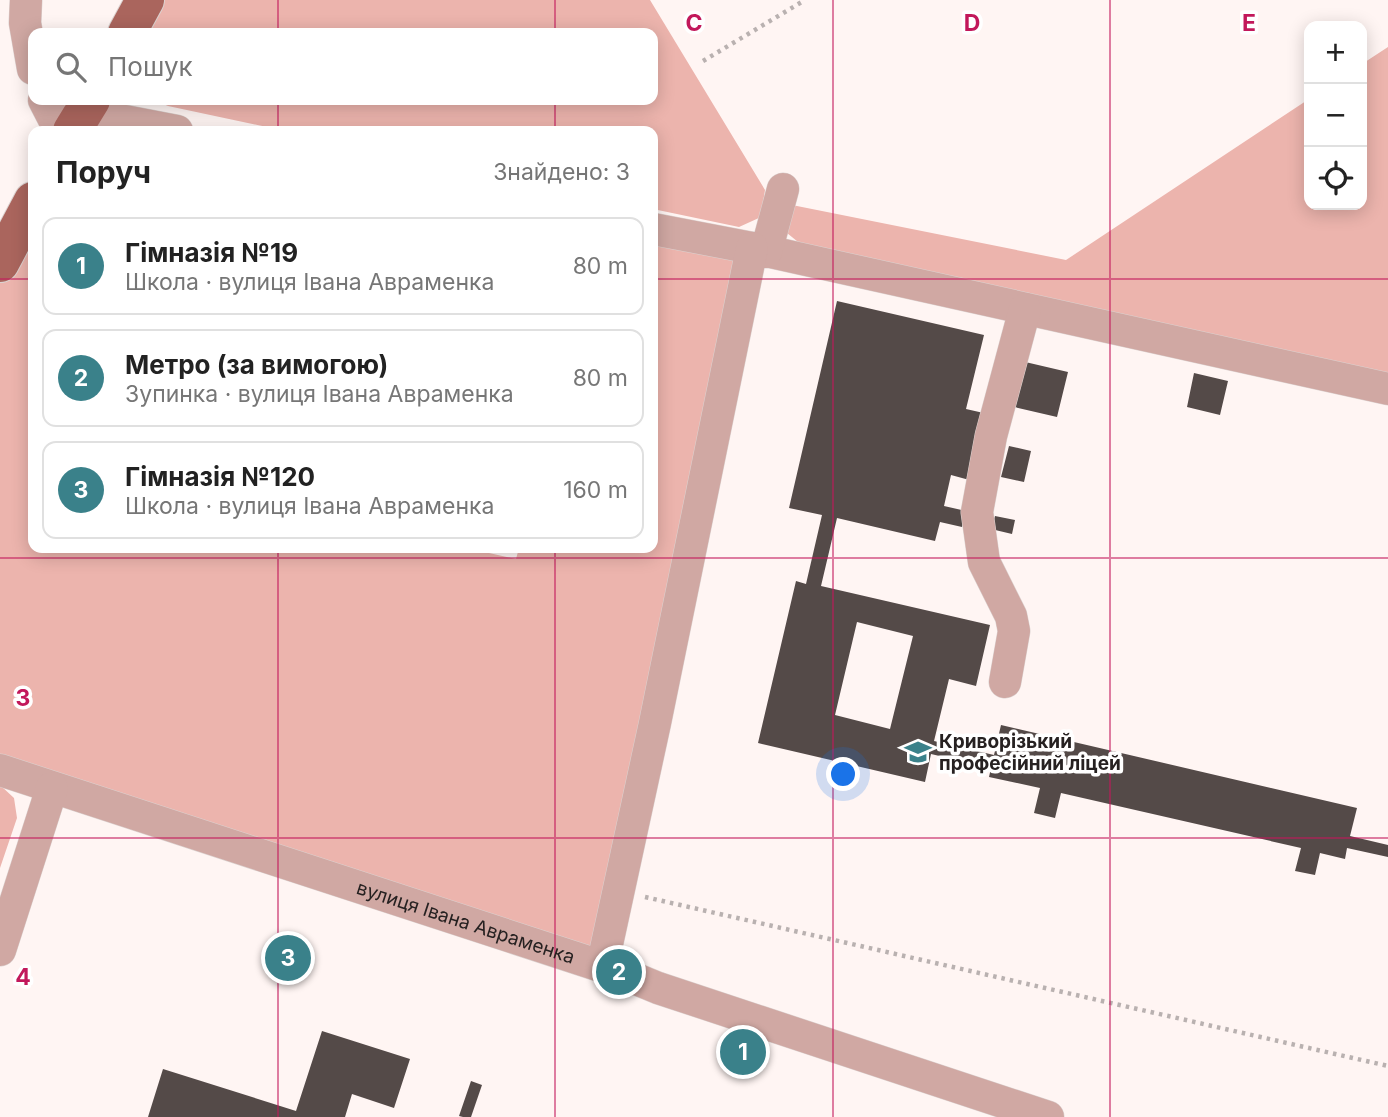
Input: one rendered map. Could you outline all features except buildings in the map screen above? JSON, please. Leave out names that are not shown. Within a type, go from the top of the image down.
[{"type":"main road","points":[[130,28],[145,0]]},
{"type":"main road","points":[[0,263],[28,210]]},
{"type":"street","points":[[26,0],[24,23],[28,43]]},
{"type":"street","points":[[53,105],[77,119],[135,126]]},
{"type":"street","points":[[602,967],[701,504],[759,250],[783,189]]},
{"type":"street","points":[[658,230],[1388,389]]},
{"type":"street","points":[[1005,682],[1013,623],[984,562],[977,512],[990,436],[1025,309]]},
{"type":"street","name":"вулиця Івана Авраменка","points":[[0,770],[602,967],[1048,1117]]},
{"type":"street","points":[[0,950],[52,788]]},
{"type":"path","points":[[703,61],[805,0]]},
{"type":"path","points":[[619,891],[1388,1066]]},
{"type":"shaded area","points":[[156,0],[650,0],[765,190],[761,217],[739,227],[658,210],[658,126],[262,126],[166,105],[658,105],[658,28],[141,28]]},
{"type":"shaded area","points":[[1388,47],[1388,376],[803,246],[787,233],[792,205],[1066,260],[1304,102],[1304,210],[1367,210],[1367,61]]},
{"type":"shaded area","points":[[28,210],[28,553],[489,553],[516,559],[518,553],[658,553],[658,230],[752,248],[602,967],[0,770],[0,263]]},
{"type":"shaded area","points":[[0,785],[14,798],[17,818],[0,868]]},
{"type":"place","name":"Криворізький професійний ліцей","points":[[918,752]]},
{"type":"place","name":"Гімназія №120","points":[[288,958]]},
{"type":"place","name":"Метро (за вимогою)","points":[[619,972]]},
{"type":"place","name":"Гімназія №19","points":[[743,1052]]}]
